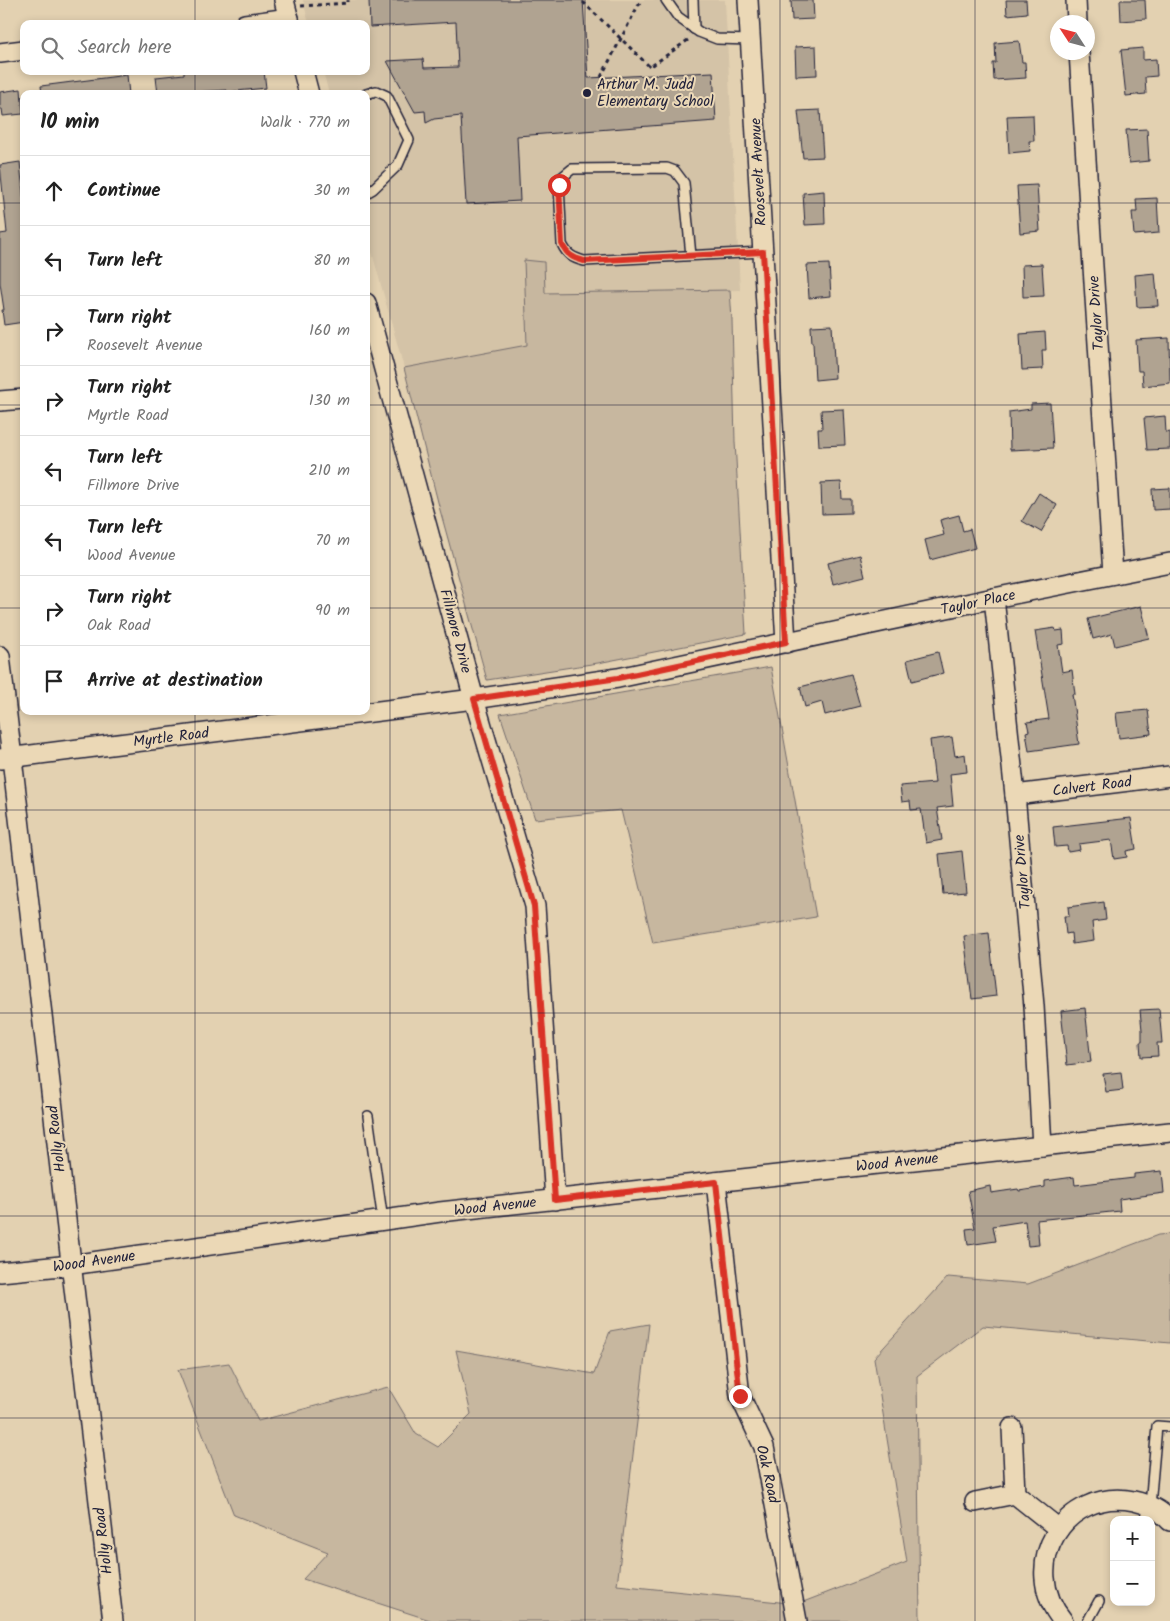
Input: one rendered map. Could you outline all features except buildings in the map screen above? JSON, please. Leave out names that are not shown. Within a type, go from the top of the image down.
[{"type":"street","name":"Roosevelt Avenue","points":[[748,0],[786,642]]},
{"type":"street","points":[[1076,0],[1077,15]]},
{"type":"street","points":[[260,20],[290,12]]},
{"type":"street","points":[[0,53],[20,50]]},
{"type":"street","name":"Taylor Drive","points":[[1080,60],[1113,574]]},
{"type":"street","points":[[304,75],[308,90]]},
{"type":"street","name":"Fillmore Drive","points":[[370,334],[374,364],[534,906],[555,1200]]},
{"type":"street","points":[[0,401],[20,399]]},
{"type":"street","name":"Taylor Place","points":[[786,642],[1170,563]]},
{"type":"street","name":"Taylor Drive","points":[[994,598],[1015,795],[1034,1006],[1042,1146]]},
{"type":"street","name":"Myrtle Road","points":[[370,712],[618,678],[786,642]]},
{"type":"street","name":"Holly Road","points":[[0,656],[6,758],[71,1265],[112,1621]]},
{"type":"street","name":"Myrtle Road","points":[[6,758],[347,715]]},
{"type":"street","name":"Calvert Road","points":[[1015,795],[1170,776]]},
{"type":"street","name":"Wood Avenue","points":[[0,1272],[71,1265],[383,1220],[1170,1132]]},
{"type":"street","name":"Oak Road","points":[[716,1182],[740,1396],[764,1447],[797,1621]]},
{"type":"street","points":[[1012,1428],[1015,1494],[1059,1529]]},
{"type":"street","points":[[975,1502],[1015,1494]]},
{"type":"street","points":[[1063,1621],[1049,1599],[1045,1583],[1044,1566],[1047,1550],[1064,1522],[1076,1511],[1091,1504],[1123,1499],[1148,1513],[1170,1522]]},
{"type":"lane","points":[[666,0],[678,18],[694,29],[717,39],[750,40]]},
{"type":"lane","points":[[693,0],[694,29]]},
{"type":"lane","points":[[370,93],[376,91],[387,96],[409,140],[398,165],[370,191]]},
{"type":"lane","points":[[691,256],[684,183],[675,171],[668,168],[572,170],[561,178],[559,185],[562,244],[566,253],[575,258],[584,261],[691,256],[763,252]]},
{"type":"lane","points":[[368,1116],[383,1220]]},
{"type":"lane","points":[[1148,1513],[1157,1426],[1170,1427]]},
{"type":"lane","points":[[1088,1621],[1099,1601]]},
{"type":"path","points":[[290,12],[348,3],[348,0]]},
{"type":"path","points":[[601,77],[641,0]]},
{"type":"path","points":[[583,2],[650,67],[688,40]]},
{"type":"shaded area","points":[[303,0],[725,0],[740,290],[526,294],[527,346],[404,368],[370,245],[370,90],[328,90],[324,75],[370,75],[370,20],[308,20]]},
{"type":"shaded area","points":[[524,260],[544,262],[545,293],[730,290],[735,442],[746,634],[598,663],[487,680],[440,510],[404,368],[527,345]]},
{"type":"shaded area","points":[[771,667],[816,917],[653,943],[621,810],[535,819],[500,714]]},
{"type":"shaded area","points":[[1170,1234],[1170,1343],[983,1326],[917,1376],[920,1621],[433,1621],[303,1579],[328,1552],[234,1515],[178,1370],[229,1363],[258,1421],[388,1387],[416,1434],[438,1447],[471,1414],[456,1350],[594,1374],[610,1331],[649,1324],[617,1585],[798,1604],[907,1562],[874,1358],[948,1277],[1028,1284],[1158,1235]]},
{"type":"place","name":"Arthur M. Judd Elementary School","points":[[587,93]]},
{"type":"route","points":[[559,185],[562,244],[566,253],[584,261],[763,252],[786,642],[618,678],[474,699],[534,906],[555,1200],[716,1182],[740,1396]]}]
